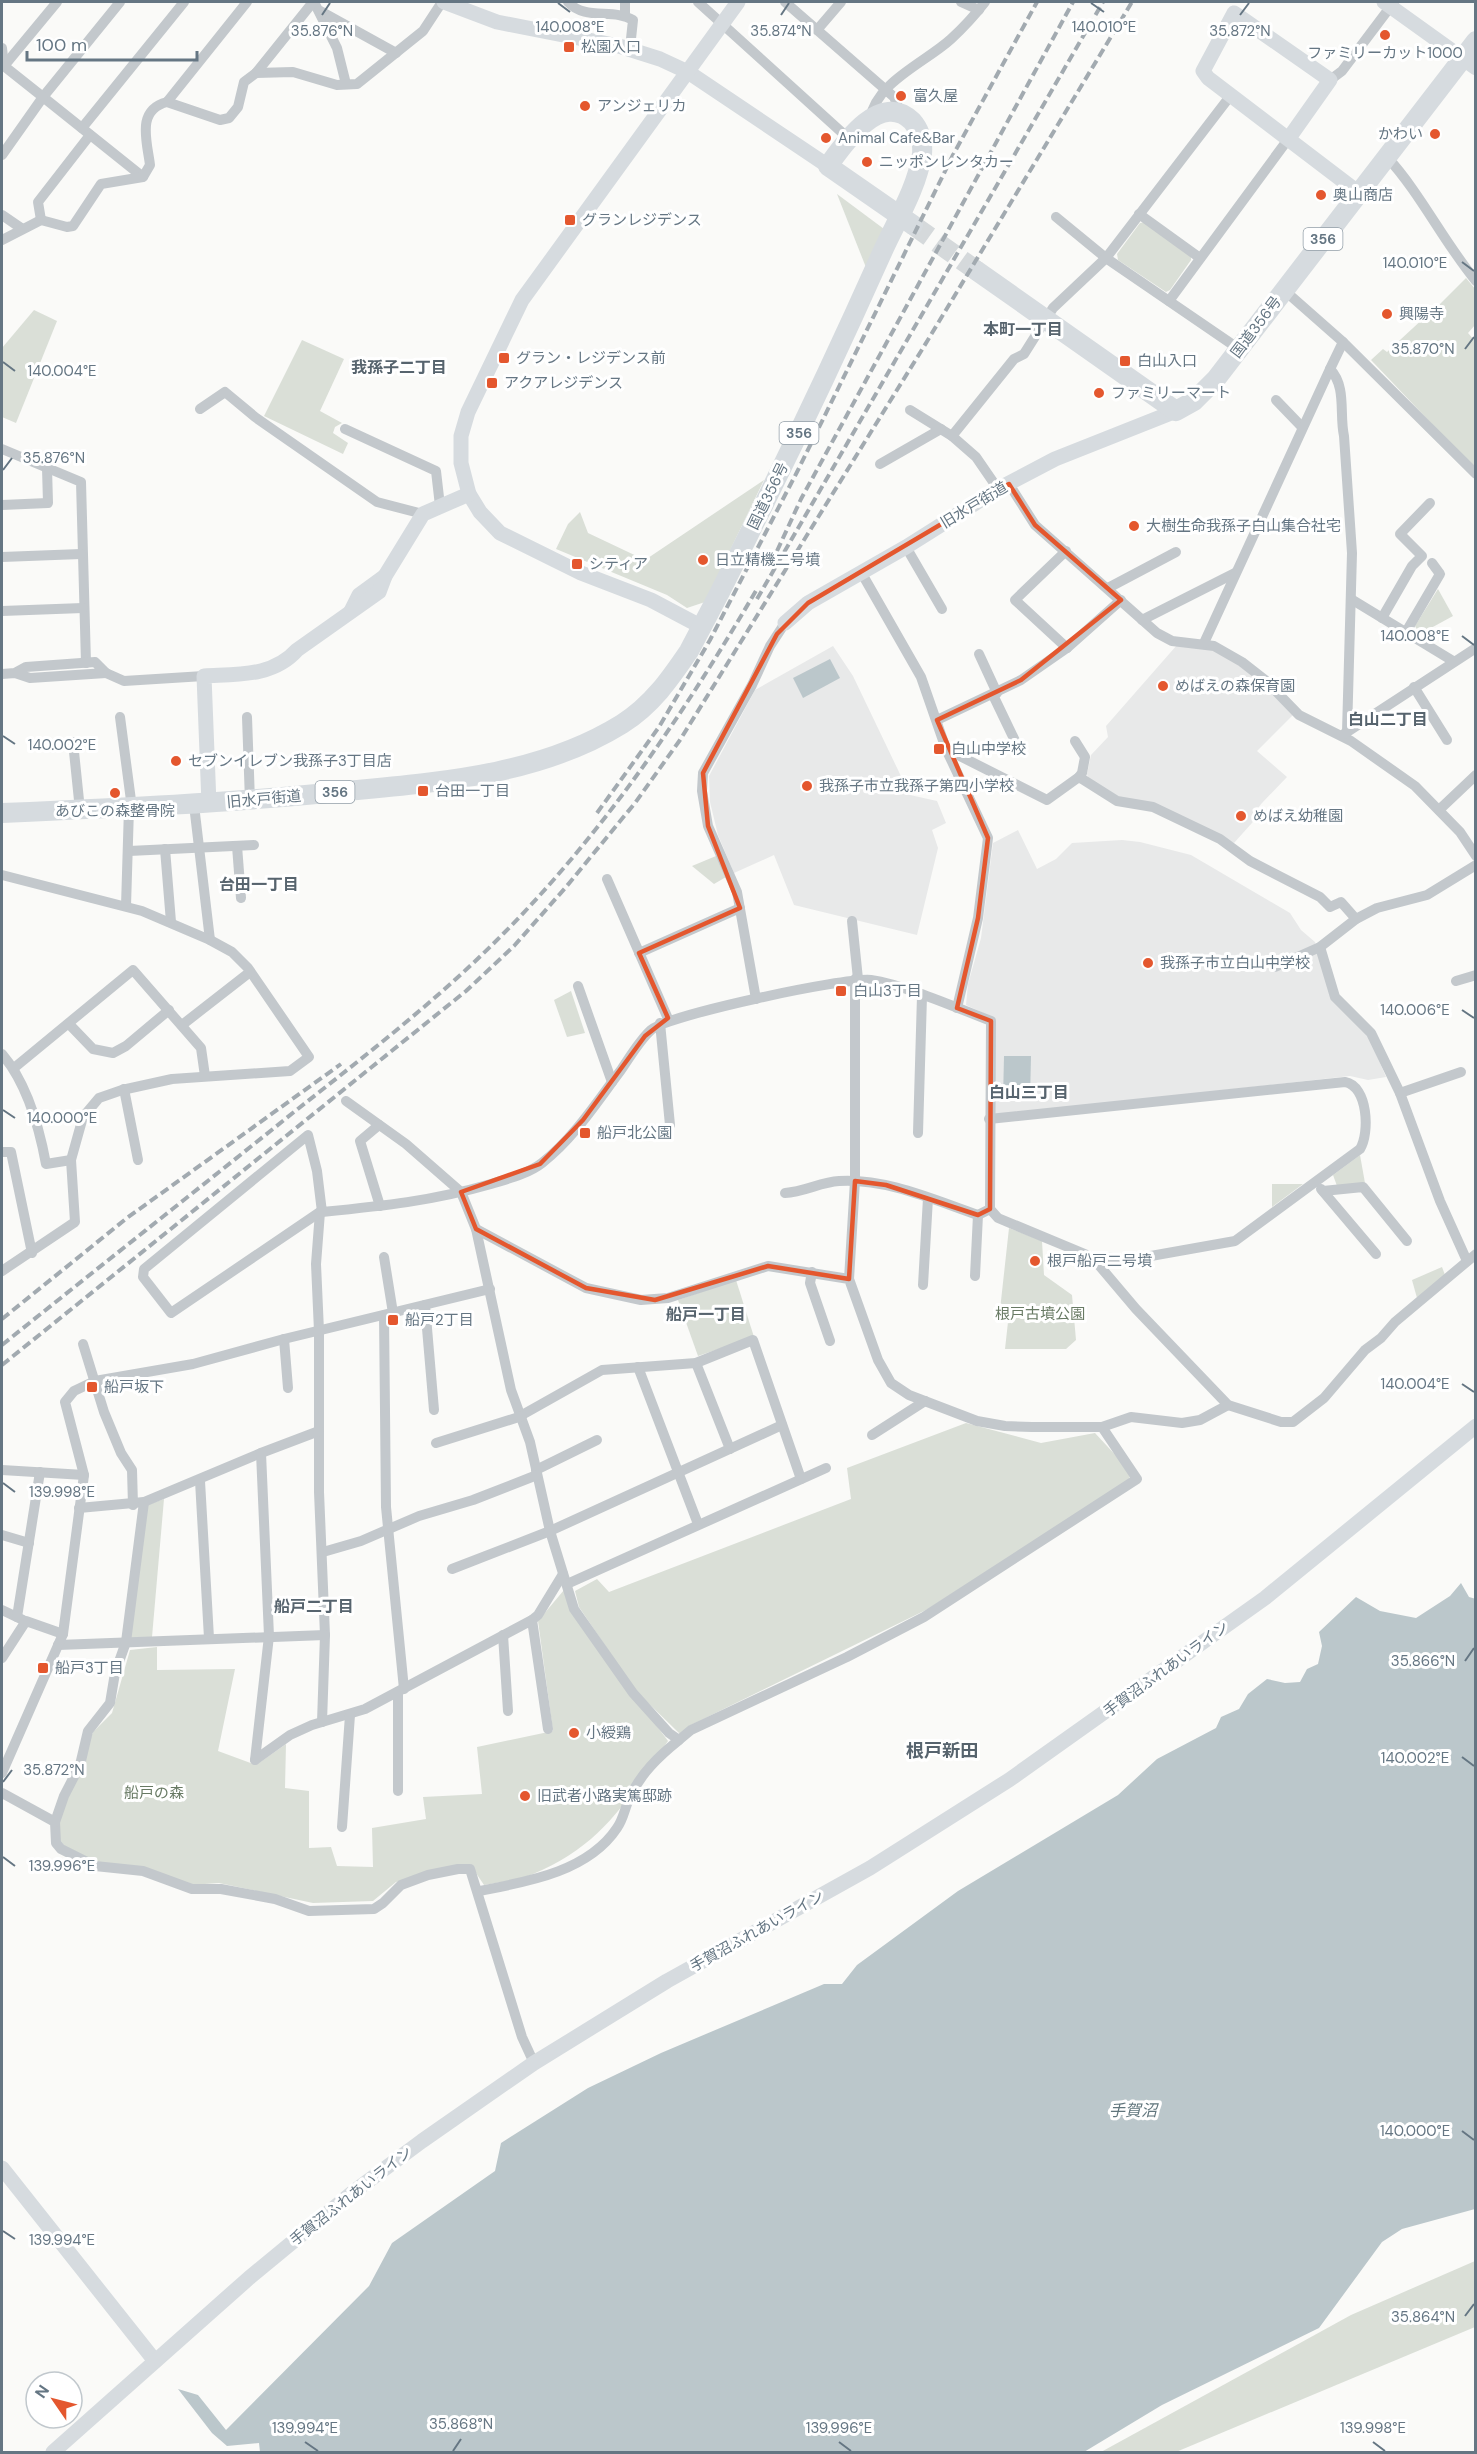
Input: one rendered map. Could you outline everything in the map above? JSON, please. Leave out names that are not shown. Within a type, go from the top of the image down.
[{"type":"highway","name":"国道356号","points":[[1176,411],[1206,392],[1387,157],[1469,63],[1476,41]]},
{"type":"highway","points":[[897,114],[880,114],[870,119],[848,138],[828,166],[913,225]]},
{"type":"highway","name":"国道356号","points":[[651,701],[678,668],[702,627],[814,402],[906,199],[920,163],[922,142],[912,122],[897,114]]},
{"type":"highway","points":[[977,271],[1176,411]]},
{"type":"highway","name":"旧水戸街道","points":[[2,813],[250,801],[386,787],[522,767],[608,732],[651,701]]},
{"type":"street","points":[[4,66],[57,2]]},
{"type":"street","points":[[2,155],[43,97],[120,2]]},
{"type":"street","points":[[41,220],[38,202],[86,132],[184,2]]},
{"type":"street","points":[[143,177],[150,165],[144,125],[147,115],[155,106],[167,102],[247,2]]},
{"type":"street","points":[[256,73],[293,72],[346,84],[357,84],[423,31],[443,2],[496,22],[630,48],[688,72],[828,166]]},
{"type":"street","points":[[568,2],[575,8],[588,13],[625,15],[633,20],[630,48]]},
{"type":"street","points":[[625,2],[625,15]]},
{"type":"street","points":[[698,2],[848,138]]},
{"type":"street","points":[[702,627],[651,600],[581,573],[513,541],[489,524],[469,494],[461,463],[461,436],[468,412],[514,313],[738,2]]},
{"type":"street","points":[[785,2],[894,97],[898,107],[897,114]]},
{"type":"street","points":[[817,30],[841,2]]},
{"type":"street","points":[[961,2],[982,6]]},
{"type":"street","points":[[1169,301],[1330,80],[1342,71],[1390,3],[1469,63]]},
{"type":"street","points":[[167,102],[204,116],[220,120],[229,118],[238,107],[244,82],[256,73],[316,5]]},
{"type":"street","points":[[316,5],[396,53]]},
{"type":"street","points":[[316,5],[337,48],[346,84]]},
{"type":"street","points":[[870,119],[873,107],[886,90],[951,39],[982,6]]},
{"type":"street","points":[[1330,80],[1238,7],[1231,16],[1203,71],[1359,193]]},
{"type":"street","points":[[2,48],[4,66],[143,177]]},
{"type":"street","points":[[952,436],[1014,360],[1024,354],[1053,308],[1106,258],[1231,95]]},
{"type":"street","points":[[1387,157],[1409,182],[1446,242],[1476,281]]},
{"type":"street","points":[[2,240],[21,228],[41,220],[67,227],[73,226],[101,184],[143,177]]},
{"type":"street","points":[[1140,214],[1200,258]]},
{"type":"street","points":[[2,215],[21,228]]},
{"type":"street","points":[[1056,217],[1106,258],[1239,349]]},
{"type":"street","points":[[1284,290],[1342,342],[1476,474]]},
{"type":"street","points":[[1204,643],[1342,342]]},
{"type":"street","points":[[1330,369],[1337,376],[1342,397],[1340,420],[1344,436],[1352,553],[1344,734]]},
{"type":"street","points":[[200,409],[225,392],[257,418],[377,502],[423,514]]},
{"type":"street","points":[[1276,400],[1302,427]]},
{"type":"street","points":[[910,410],[952,436],[976,457],[1035,525],[1165,639],[1204,643],[1242,662],[1265,680],[1299,715],[1344,734],[1404,778],[1460,832],[1476,856]]},
{"type":"street","name":"旧水戸街道","points":[[785,623],[808,603],[1055,459],[1176,411]]},
{"type":"street","points":[[345,429],[436,471],[440,506]]},
{"type":"street","points":[[880,464],[941,429]]},
{"type":"street","points":[[2,449],[81,482],[82,608],[86,663]]},
{"type":"street","points":[[2,505],[48,503],[47,468]]},
{"type":"street","points":[[15,673],[26,667],[86,663],[95,663],[106,673],[124,681],[262,672],[288,660],[297,650],[351,611],[368,602],[379,592],[385,576],[423,514],[469,494]]},
{"type":"street","points":[[1382,618],[1412,566],[1422,556],[1400,534],[1430,503]]},
{"type":"street","points":[[906,547],[942,609]]},
{"type":"street","points":[[1066,551],[1015,600],[1067,648]]},
{"type":"street","points":[[1108,588],[1176,552]]},
{"type":"street","points":[[2,557],[81,554]]},
{"type":"street","points":[[1406,632],[1440,574],[1432,563]]},
{"type":"street","points":[[861,572],[921,677],[946,749],[988,838],[978,918],[957,1008]]},
{"type":"street","points":[[1142,620],[1235,573]]},
{"type":"street","points":[[1350,599],[1453,661]]},
{"type":"street","points":[[937,720],[995,694],[1067,648],[1120,600]]},
{"type":"street","points":[[2,611],[82,608]]},
{"type":"street","points":[[756,999],[741,908],[708,826],[702,791],[703,773],[752,685],[770,645],[785,623]]},
{"type":"street","points":[[1344,734],[1453,661],[1475,649]]},
{"type":"street","points":[[979,654],[1017,745]]},
{"type":"street","points":[[2,674],[15,673],[30,678],[106,673]]},
{"type":"street","points":[[204,676],[200,848],[210,940]]},
{"type":"street","points":[[1414,687],[1447,740]]},
{"type":"street","points":[[120,717],[130,808],[126,906]]},
{"type":"street","points":[[247,717],[250,801]]},
{"type":"street","points":[[946,749],[1047,800],[1082,773],[1085,757],[1075,741]]},
{"type":"street","points":[[73,742],[80,810]]},
{"type":"street","points":[[1439,810],[1476,775]]},
{"type":"street","points":[[1078,777],[1117,801],[1153,807],[1220,839],[1250,861],[1320,897],[1330,907],[1341,902],[1356,919]]},
{"type":"street","points":[[129,851],[254,845]]},
{"type":"street","points":[[237,846],[241,898]]},
{"type":"street","points":[[165,849],[171,922]]},
{"type":"street","points":[[1275,967],[1320,946],[1356,919],[1377,908],[1427,895],[1476,865]]},
{"type":"street","points":[[2,875],[126,906],[171,922],[232,952],[250,972],[309,1058],[290,1071],[205,1076],[124,1089],[99,1098],[83,1117],[70,1160],[75,1222],[2,1271]]},
{"type":"street","points":[[607,879],[639,953],[664,1022],[670,1125]]},
{"type":"street","points":[[639,953],[741,908]]},
{"type":"street","points":[[852,921],[857,979],[855,1181],[849,1279],[878,1360],[891,1383],[926,1401],[977,1421],[1005,1426],[1102,1427],[1131,1417],[1191,1422],[1228,1405]]},
{"type":"street","points":[[1092,1257],[1136,1309],[1228,1405],[1281,1422],[1293,1422],[1324,1398],[1365,1350],[1395,1322],[1471,1257],[1440,1201],[1400,1093],[1371,1033],[1335,998],[1320,946]]},
{"type":"street","points":[[14,1068],[133,970],[201,1048],[205,1076]]},
{"type":"street","points":[[182,1025],[250,972]]},
{"type":"street","points":[[1456,981],[1476,975]]},
{"type":"street","points":[[322,1722],[326,1635],[316,1264],[321,1212],[317,1171],[308,1135],[144,1269],[143,1277],[171,1313],[321,1212],[416,1203],[508,1179],[540,1164],[583,1120],[645,1036],[664,1022],[756,999],[857,979],[890,985],[991,1021],[989,1119],[990,1209],[998,1218],[1092,1257],[1134,1259],[1235,1241],[1360,1149],[1365,1129],[1361,1093],[1350,1082],[989,1119]]},
{"type":"street","points":[[578,986],[612,1082]]},
{"type":"street","points":[[918,1133],[922,996]]},
{"type":"street","points":[[69,1024],[93,1049],[114,1053],[126,1046],[169,1010]]},
{"type":"street","points":[[2,1054],[14,1068],[40,1131],[46,1164],[70,1160]]},
{"type":"street","points":[[1400,1093],[1461,1072]]},
{"type":"street","points":[[124,1089],[138,1160]]},
{"type":"street","points":[[346,1101],[461,1192],[476,1229],[511,1390],[522,1415],[550,1531],[574,1609],[633,1693],[669,1733],[679,1740]]},
{"type":"street","points":[[379,1125],[360,1141],[380,1206]]},
{"type":"street","points":[[2,1152],[11,1152],[32,1253]]},
{"type":"street","points":[[785,1193],[831,1182],[855,1181],[886,1185],[978,1215],[990,1209]]},
{"type":"street","points":[[1315,1182],[1376,1254]]},
{"type":"street","points":[[1323,1191],[1363,1187],[1407,1241]]},
{"type":"street","points":[[923,1285],[928,1198]]},
{"type":"street","points":[[975,1276],[978,1215]]},
{"type":"street","points":[[476,1229],[586,1288],[641,1300],[668,1298],[768,1266],[849,1279]]},
{"type":"street","points":[[384,1257],[389,1314],[384,1468],[401,1691],[398,1791]]},
{"type":"street","points":[[812,1272],[810,1283],[830,1341]]},
{"type":"street","points":[[2,1773],[63,1634],[84,1475],[65,1402],[74,1391],[95,1381],[193,1364],[284,1339],[490,1289]]},
{"type":"street","points":[[425,1305],[434,1410]]},
{"type":"street","points":[[284,1339],[288,1388]]},
{"type":"street","points":[[436,1443],[522,1415],[602,1370],[696,1363],[753,1340],[801,1479]]},
{"type":"street","points":[[83,1344],[121,1453],[132,1470],[133,1505]]},
{"type":"street","points":[[696,1363],[730,1449]]},
{"type":"street","points":[[638,1367],[698,1524]]},
{"type":"street","points":[[872,1435],[926,1401]]},
{"type":"street","points":[[452,1569],[550,1531],[782,1425]]},
{"type":"street","name":"手賀沼ふれあいライン","points":[[53,2452],[249,2278],[352,2193],[534,2063],[667,1981],[870,1868],[1009,1780],[1265,1598],[1476,1426]]},
{"type":"street","points":[[479,1891],[531,1881],[583,1859],[603,1844],[619,1826],[635,1786],[655,1760],[692,1730],[847,1657],[924,1617],[1137,1479],[1102,1427]]},
{"type":"street","points":[[79,1508],[133,1505],[144,1502],[319,1431]]},
{"type":"street","points":[[322,1552],[361,1541],[536,1472],[597,1440]]},
{"type":"street","points":[[261,1453],[269,1636],[255,1760],[290,1735],[322,1722],[350,1715],[401,1691],[532,1620],[565,1579],[826,1468]]},
{"type":"street","points":[[2,1470],[84,1475]]},
{"type":"street","points":[[2,1658],[21,1619],[29,1543],[40,1472]]},
{"type":"street","points":[[200,1481],[208,1638]]},
{"type":"street","points":[[144,1502],[126,1642],[115,1673],[110,1703],[88,1731],[80,1765],[64,1796],[55,1822],[56,1843],[61,1849],[95,1866],[143,1871],[192,1889],[221,1888],[275,1899],[309,1911],[374,1909],[384,1903],[401,1885],[458,1869],[470,1869],[479,1891],[522,2037],[534,2063]]},
{"type":"street","points":[[2,1535],[29,1543]]},
{"type":"street","points":[[2,1610],[63,1634]]},
{"type":"street","points":[[532,1620],[548,1729]]},
{"type":"street","points":[[58,1645],[326,1635]]},
{"type":"street","points":[[503,1635],[508,1711]]},
{"type":"street","points":[[342,1827],[350,1715]]},
{"type":"street","points":[[2,1793],[55,1822]]},
{"type":"street","points":[[2,2168],[155,2361]]},
{"type":"highlighted area","points":[[1009,484],[1035,525],[1121,600],[1021,680],[937,720],[988,838],[978,918],[957,1008],[991,1021],[990,1209],[978,1215],[886,1185],[855,1181],[849,1279],[768,1266],[655,1300],[586,1288],[476,1229],[461,1192],[540,1164],[583,1120],[645,1036],[668,1018],[639,953],[740,908],[708,826],[703,773],[777,634],[808,603]]},
{"type":"shaded area","points":[[1177,645],[1216,650],[1264,682],[1294,714],[1257,751],[1287,777],[1262,803],[1258,808],[1260,814],[1234,843],[1119,797],[1088,778],[1091,755],[1108,737],[1106,726]]},
{"type":"shaded area","name":"我孫子市立我孫子第四小学校","points":[[833,646],[853,676],[910,795],[937,801],[946,823],[932,830],[938,848],[917,935],[794,905],[774,855],[734,873],[718,835],[710,802],[709,776],[755,690]]},
{"type":"shaded area","name":"我孫子市立白山中学校","points":[[1018,830],[1037,869],[1056,859],[1072,843],[1122,840],[1140,842],[1191,855],[1290,913],[1301,930],[1315,942],[1334,1002],[1368,1035],[1386,1077],[1368,1080],[1350,1076],[992,1116],[994,1018],[966,1005],[968,984],[981,938],[993,843]]},
{"type":"green space","points":[[837,194],[884,229],[867,270]]},
{"type":"green space","points":[[1146,222],[1191,256],[1191,260],[1170,290],[1166,292],[1118,260],[1117,254],[1140,223]]},
{"type":"green space","points":[[1466,278],[1476,290],[1475,325],[1468,333],[1475,341],[1475,469],[1371,360],[1383,349],[1387,352],[1426,316],[1431,320],[1441,310],[1438,306]]},
{"type":"green space","points":[[34,310],[57,321],[16,423],[2,417],[2,348]]},
{"type":"green space","points":[[302,340],[344,359],[320,411],[342,423],[335,427],[333,433],[348,443],[343,454],[264,416]]},
{"type":"green space","points":[[764,480],[705,602],[687,608],[667,595],[556,549],[568,524],[580,512],[588,533],[645,560]]},
{"type":"green space","points":[[1438,589],[1453,616],[1420,634],[1415,626]]},
{"type":"green space","points":[[716,856],[726,877],[714,884],[692,866]]},
{"type":"green space","points":[[571,991],[585,1033],[567,1037],[554,1000]]},
{"type":"green space","points":[[1360,1155],[1365,1183],[1337,1186],[1333,1175]]},
{"type":"green space","points":[[1272,1184],[1303,1184],[1272,1207]]},
{"type":"green space","name":"根戸古墳公園","points":[[1009,1228],[1042,1241],[1044,1275],[1072,1295],[1076,1340],[1066,1349],[1005,1349],[1008,1322],[999,1319]]},
{"type":"green space","points":[[1442,1267],[1445,1275],[1417,1298],[1412,1280]]},
{"type":"green space","points":[[736,1280],[754,1337],[698,1356],[678,1300]]},
{"type":"green space","points":[[966,1423],[1041,1443],[1095,1433],[1120,1460],[1130,1476],[1129,1480],[928,1609],[689,1726],[680,1734],[636,1691],[579,1607],[575,1591],[597,1579],[609,1592],[851,1499],[847,1468]]},
{"type":"green space","points":[[164,1499],[152,1637],[130,1639],[147,1505]]},
{"type":"green space","name":"船戸の森","points":[[564,1590],[570,1610],[668,1741],[611,1819],[578,1850],[557,1863],[527,1876],[484,1885],[470,1864],[396,1882],[373,1901],[313,1903],[219,1883],[191,1885],[96,1863],[67,1849],[60,1840],[58,1821],[93,1732],[112,1713],[130,1650],[157,1647],[157,1670],[235,1669],[218,1751],[256,1765],[286,1744],[285,1788],[309,1791],[309,1848],[331,1847],[337,1866],[373,1867],[372,1828],[426,1819],[423,1797],[482,1794],[477,1747],[553,1731],[538,1621]]},
{"type":"green space","points":[[1475,2261],[1475,2327],[1176,2452],[1101,2452],[1351,2315]]},
{"type":"water","points":[[830,659],[840,678],[803,698],[793,678]]},
{"type":"water","points":[[1004,1056],[1031,1056],[1030,1100],[1003,1100]]},
{"type":"water","name":"手賀沼","points":[[1461,1583],[1469,1597],[1476,1599],[1475,2209],[1402,2229],[1382,2242],[1319,2328],[1162,2405],[1084,2452],[260,2452],[259,2443],[227,2446],[212,2433],[178,2389],[198,2395],[226,2430],[369,2286],[392,2243],[495,2171],[501,2143],[588,2088],[661,2053],[824,1984],[842,1984],[857,1965],[958,1891],[1118,1795],[1157,1759],[1216,1728],[1221,1717],[1239,1709],[1248,1694],[1267,1679],[1285,1683],[1300,1682],[1307,1669],[1318,1664],[1322,1646],[1319,1632],[1356,1597],[1380,1611],[1416,1618],[1450,1596]]},
{"type":"tunnel","points":[[913,225],[977,271]]},
{"type":"railway","points":[[597,813],[659,727],[710,640],[797,472],[953,155],[1037,2]]},
{"type":"railway","points":[[777,551],[801,499],[1073,2]]},
{"type":"railway","points":[[757,599],[1103,2]]},
{"type":"railway","points":[[2,1365],[466,991],[514,946],[566,887],[635,803],[680,740],[923,348],[1132,2]]},
{"type":"railway","points":[[2,1345],[402,1026],[504,933],[576,854],[641,769],[672,725],[757,589]]},
{"type":"railway","points":[[2,1319],[127,1218],[341,1064]]},
{"type":"place","name":"ファミリーカット1000","points":[[1385,35]]},
{"type":"place","name":"松園入口","points":[[569,47]]},
{"type":"place","name":"富久屋","points":[[901,96]]},
{"type":"place","name":"アンジェリカ","points":[[585,106]]},
{"type":"place","name":"かわい","points":[[1435,134]]},
{"type":"place","name":"Animal Cafe&Bar","points":[[826,138]]},
{"type":"place","name":"ニッポンレンタカー","points":[[867,162]]},
{"type":"place","name":"奥山商店","points":[[1321,195]]},
{"type":"place","name":"グランレジデンス","points":[[570,220]]},
{"type":"place","name":"興陽寺","points":[[1387,314]]},
{"type":"place","name":"グラン・レジデンス前","points":[[504,358]]},
{"type":"place","name":"白山入口","points":[[1125,361]]},
{"type":"place","name":"アクアレジデンス","points":[[492,383]]},
{"type":"place","name":"ファミリーマート","points":[[1099,393]]},
{"type":"place","name":"大樹生命我孫子白山集合社宅","points":[[1134,526]]},
{"type":"place","name":"日立精機二号墳","points":[[703,560]]},
{"type":"place","name":"シティア","points":[[577,564]]},
{"type":"place","name":"めばえの森保育園","points":[[1163,686]]},
{"type":"place","name":"白山中学校","points":[[939,749]]},
{"type":"place","name":"セブンイレブン我孫子3丁目店","points":[[176,761]]},
{"type":"place","name":"我孫子市立我孫子第四小学校","points":[[807,786]]},
{"type":"place","name":"台田一丁目","points":[[423,791]]},
{"type":"place","name":"あびこの森整骨院","points":[[115,793]]},
{"type":"place","name":"めばえ幼稚園","points":[[1241,816]]},
{"type":"place","name":"我孫子市立白山中学校","points":[[1148,963]]},
{"type":"place","name":"白山3丁目","points":[[841,991]]},
{"type":"place","name":"船戸北公園","points":[[585,1133]]},
{"type":"place","name":"根戸船戸二号墳","points":[[1035,1261]]},
{"type":"place","name":"船戸2丁目","points":[[393,1320]]},
{"type":"place","name":"船戸坂下","points":[[92,1387]]},
{"type":"place","name":"船戸3丁目","points":[[43,1668]]},
{"type":"place","name":"小綬鶏","points":[[574,1733]]},
{"type":"place","name":"旧武者小路実篤邸跡","points":[[525,1796]]},
{"type":"district","name":"本町一丁目","points":[[1023,329]]},
{"type":"district","name":"我孫子二丁目","points":[[399,367]]},
{"type":"district","name":"白山二丁目","points":[[1388,719]]},
{"type":"district","name":"台田一丁目","points":[[259,884]]},
{"type":"district","name":"白山三丁目","points":[[1029,1092]]},
{"type":"district","name":"船戸一丁目","points":[[706,1314]]},
{"type":"district","name":"船戸二丁目","points":[[314,1606]]},
{"type":"district","name":"根戸新田","points":[[942,1751]]}]
